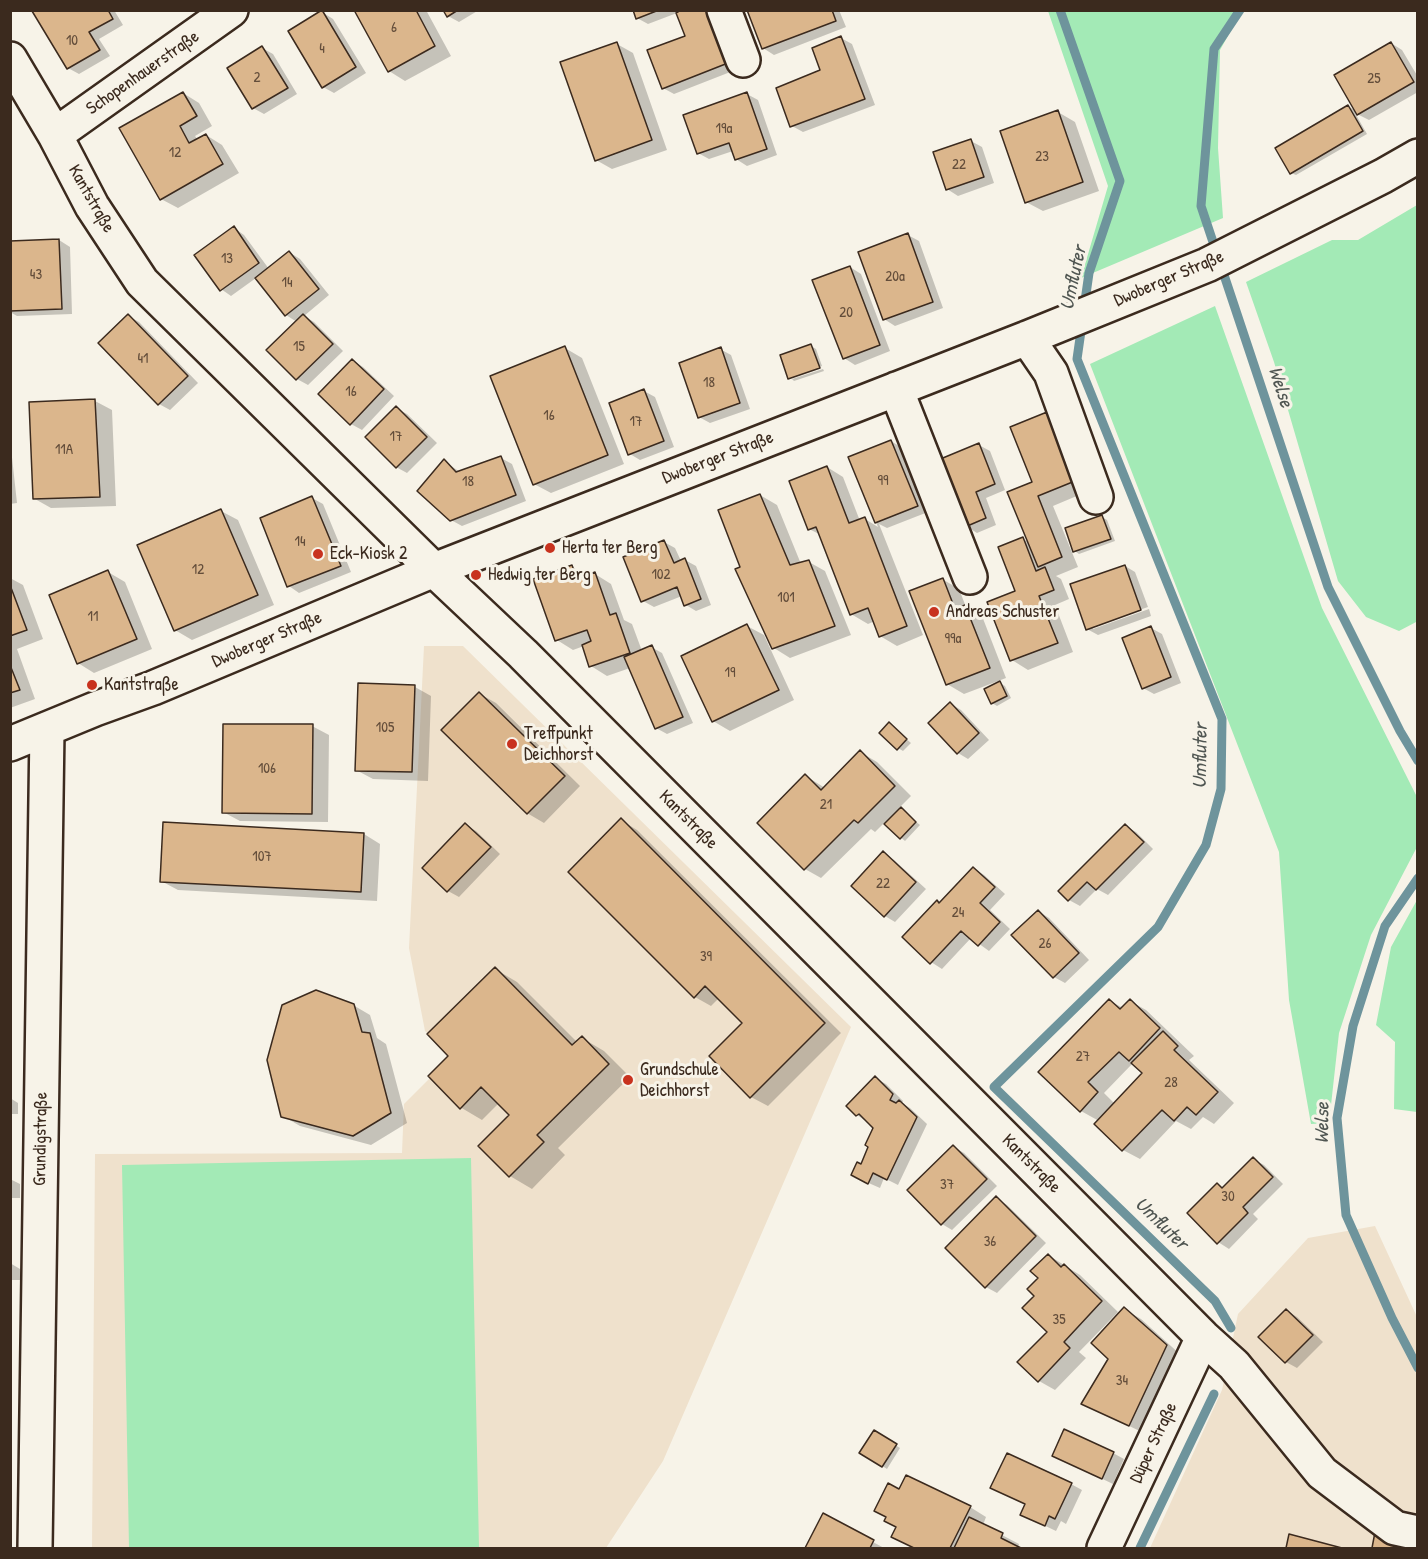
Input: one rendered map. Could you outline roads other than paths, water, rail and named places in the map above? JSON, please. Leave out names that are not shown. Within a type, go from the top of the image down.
[{"type":"street","name":"Schopenhauerstraße","points":[[55,135],[231,10]]},
{"type":"street","points":[[724,10],[743,60]]},
{"type":"street","name":"Kantstraße","points":[[10,59],[55,135],[92,206],[142,282],[434,570],[523,654],[1203,1337],[1234,1365],[1322,1473],[1395,1528],[1418,1533]]},
{"type":"street","name":"Dwoberger Straße","points":[[10,744],[434,570],[1027,338],[1207,265],[1383,177],[1418,156]]},
{"type":"street","points":[[1027,338],[1051,373],[1096,497]]},
{"type":"street","points":[[896,389],[970,577]]},
{"type":"street","name":"Grundigstraße","points":[[35,1548],[47,730]]},
{"type":"street","name":"Düper Straße","points":[[1104,1548],[1203,1337]]},
{"type":"waterway","name":"Umfluter","points":[[1060,10],[1120,181],[1089,273],[1084,308]]},
{"type":"waterway","name":"Welse","points":[[1240,10],[1214,49],[1201,206],[1328,587],[1400,731],[1418,761]]},
{"type":"waterway","name":"Umfluter","points":[[1082,324],[1077,359],[1222,719],[1221,789],[1206,845],[1158,927],[994,1087],[1215,1301],[1231,1328]]},
{"type":"waterway","name":"Welse","points":[[1418,878],[1385,926],[1353,1026],[1337,1118],[1346,1215],[1392,1318],[1418,1368]]},
{"type":"waterway","name":"Umfluter","points":[[1140,1548],[1214,1394]]},
{"type":"place","name":"Herta ter Berg","points":[[550,548]]},
{"type":"place","name":"Eck-Kiosk 2","points":[[318,554]]},
{"type":"place","name":"Hedwig ter Berg","points":[[476,575]]},
{"type":"place","name":"Andreas Schuster","points":[[934,612]]},
{"type":"place","name":"Kantstraße","points":[[92,685]]},
{"type":"place","name":"Treffpunkt Deichhorst","points":[[512,744]]},
{"type":"place","name":"Grundschule Deichhorst","points":[[628,1080]]}]
